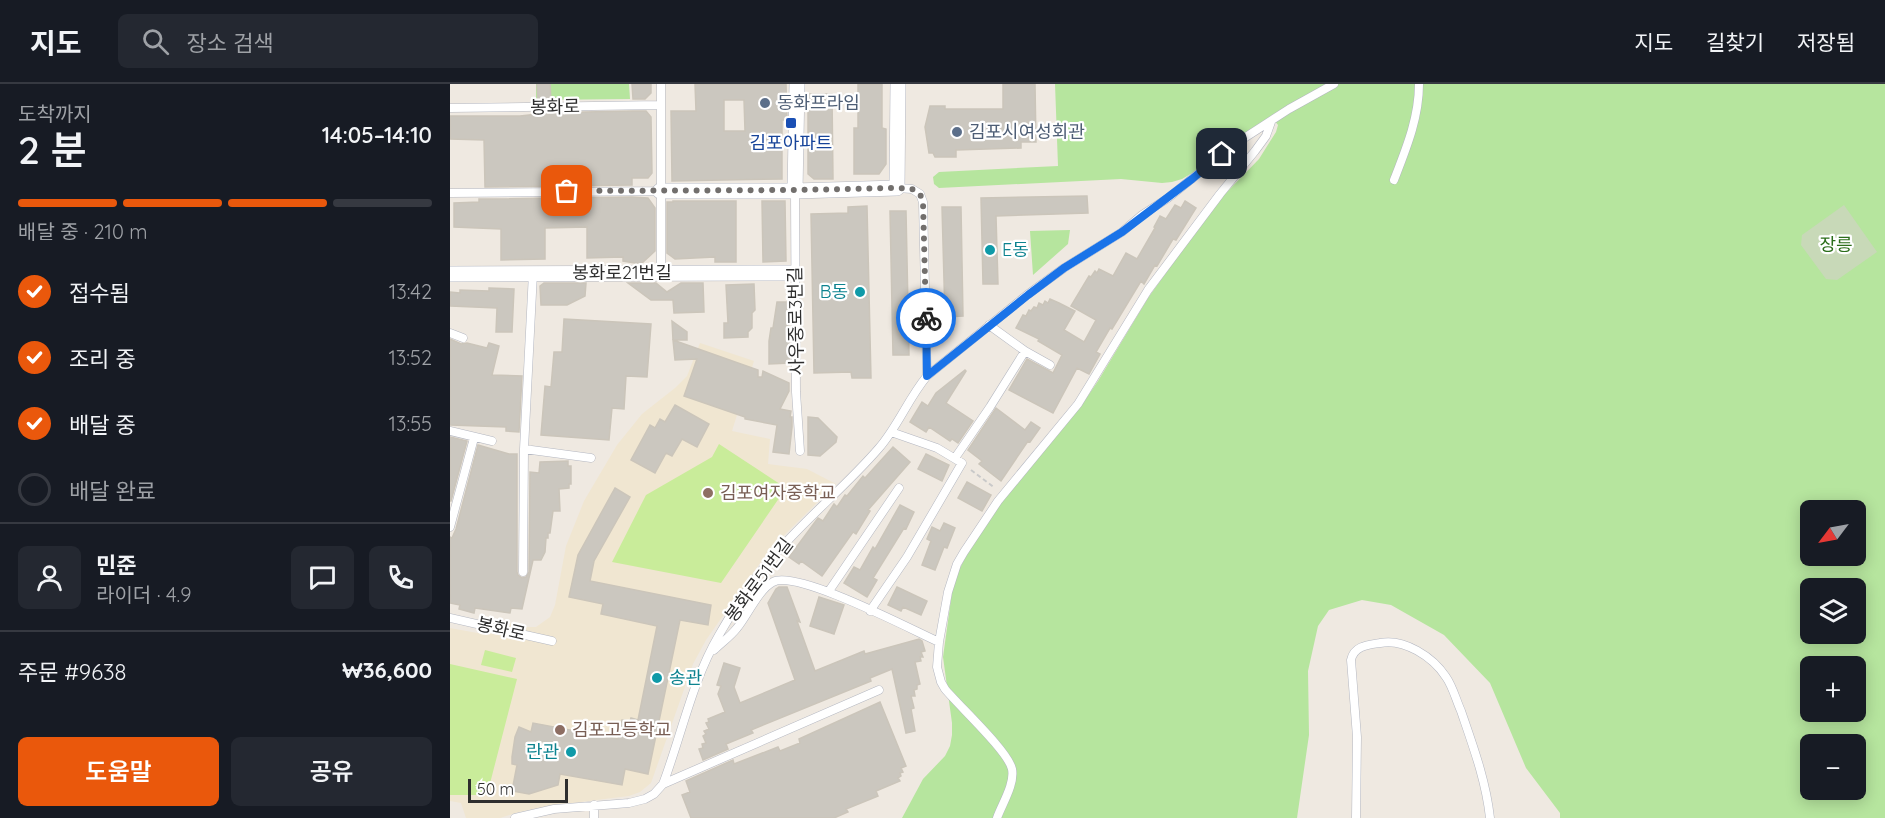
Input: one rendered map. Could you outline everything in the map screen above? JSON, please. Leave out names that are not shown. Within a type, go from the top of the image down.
[{"type":"street","name":"사우중로3번길","points":[[795,190],[797,84]]},
{"type":"street","points":[[660,190],[897,188],[898,84]]},
{"type":"street","name":"봉화로21번길","points":[[450,274],[795,273]]},
{"type":"lane","points":[[661,84],[661,273]]},
{"type":"lane","name":"봉화로51번길","points":[[663,784],[694,687],[708,656],[739,604],[777,552],[867,461],[891,432],[927,376],[988,325],[1064,268],[1102,245],[1168,198],[1235,144],[1334,84]]},
{"type":"lane","points":[[1394,180],[1417,113],[1419,84]]},
{"type":"lane","name":"봉화로","points":[[450,108],[661,105]]},
{"type":"lane","points":[[997,818],[1010,785],[1012,768],[1002,750],[945,689],[937,667],[948,592],[957,564],[1003,495],[1078,404],[1148,290],[1266,136],[1271,122]]},
{"type":"lane","points":[[897,188],[912,189],[920,194],[923,202],[927,376]]},
{"type":"lane","points":[[450,193],[660,190]]},
{"type":"lane","name":"사우중로3번길","points":[[795,190],[796,392],[800,451]]},
{"type":"lane","points":[[523,572],[532,273]]},
{"type":"lane","points":[[988,325],[1050,365]]},
{"type":"lane","points":[[450,333],[463,338]]},
{"type":"lane","points":[[870,611],[907,557],[958,460],[1025,351]]},
{"type":"lane","points":[[450,431],[492,441]]},
{"type":"lane","points":[[891,432],[937,448],[958,460]]},
{"type":"lane","points":[[450,527],[474,438]]},
{"type":"lane","points":[[525,449],[591,458]]},
{"type":"lane","points":[[829,591],[899,488]]},
{"type":"lane","name":"봉화로51번길","points":[[708,656],[736,630],[766,588],[780,579],[829,591],[939,642]]},
{"type":"lane","name":"봉화로","points":[[450,618],[552,641]]},
{"type":"lane","points":[[1356,818],[1357,737],[1351,660],[1353,654],[1363,646],[1391,641],[1423,655],[1437,666],[1452,685],[1486,787],[1490,818]]},
{"type":"lane","points":[[515,818],[533,816],[554,809],[629,803],[645,799],[654,794],[663,784],[879,690]]},
{"type":"lane","points":[[594,805],[594,818]]},
{"type":"path","points":[[958,460],[1003,495]]},
{"type":"shaded area","points":[[700,343],[754,361],[732,431],[770,439],[768,464],[807,469],[836,484],[770,549],[706,640],[693,664],[651,783],[640,792],[629,796],[548,806],[500,818],[466,818],[461,803],[450,801],[450,628],[483,634],[486,618],[536,627],[550,617],[555,605],[566,546],[584,501],[617,445],[642,414],[687,376]]},
{"type":"green space","points":[[536,84],[629,84],[630,99],[536,100]]},
{"type":"green space","points":[[1055,84],[1885,84],[1885,818],[1560,818],[1560,813],[1526,768],[1490,683],[1444,635],[1391,605],[1362,600],[1329,610],[1318,626],[1308,671],[1309,735],[1297,818],[902,818],[923,779],[945,756],[950,746],[952,723],[943,657],[952,592],[958,572],[969,550],[1005,497],[1081,406],[1148,298],[1224,195],[1259,159],[1278,125],[1274,120],[1199,169],[1172,182],[1121,179],[939,188],[934,184],[933,177],[939,172],[1058,166]]},
{"type":"green space","name":"장릉","points":[[1844,205],[1877,252],[1837,280],[1826,279],[1801,245],[1802,235]]},
{"type":"green space","points":[[1070,230],[1068,244],[1033,275],[1030,231]]},
{"type":"green space","points":[[719,444],[786,488],[721,583],[612,562],[646,495],[712,457]]},
{"type":"green space","points":[[485,650],[516,658],[512,672],[481,665]]},
{"type":"green space","points":[[450,664],[517,679],[487,795],[450,795]]},
{"type":"building","points":[[537,84],[550,84],[551,101],[538,101]]},
{"type":"building","points":[[632,84],[651,84],[651,93],[645,99],[633,99]]},
{"type":"building","points":[[695,84],[786,84],[787,120],[782,120],[782,179],[672,181],[671,111],[696,111]],"holes":[[[724,100],[744,100],[745,131],[724,131]]]},
{"type":"building","points":[[858,84],[882,84],[882,128],[886,129],[886,164],[879,174],[854,174],[854,128],[858,128]]},
{"type":"building","points":[[1003,84],[1035,84],[1036,142],[1021,142],[1021,148],[956,150],[956,157],[935,157],[933,153],[929,153],[925,127],[930,106],[945,106],[945,109],[1003,109]]},
{"type":"building","points":[[808,94],[832,94],[833,179],[814,179],[808,174]]},
{"type":"building","points":[[646,111],[651,117],[652,173],[648,178],[632,178],[632,185],[485,187],[484,140],[450,139],[450,116]]},
{"type":"building","name":"E동","points":[[1087,196],[1088,213],[996,216],[998,284],[983,284],[981,198]]},
{"type":"building","points":[[648,198],[655,208],[655,251],[641,264],[623,261],[623,257],[587,258],[587,227],[545,228],[545,259],[501,260],[501,229],[454,227],[454,203],[479,202],[479,199]]},
{"type":"building","points":[[736,201],[736,262],[715,262],[715,257],[675,259],[667,253],[667,202]]},
{"type":"building","points":[[762,201],[785,201],[786,261],[763,262]]},
{"type":"building","points":[[1185,201],[1196,208],[1176,240],[1173,239],[1144,284],[1141,281],[1112,329],[1110,328],[1096,352],[1100,354],[1089,374],[1077,368],[1053,413],[1009,390],[1027,359],[1053,373],[1062,355],[1038,341],[1039,339],[1016,328],[1023,315],[1026,316],[1034,307],[1037,308],[1039,303],[1043,305],[1045,301],[1048,303],[1050,299],[1075,311],[1064,330],[1084,342],[1096,320],[1071,306],[1089,276],[1091,277],[1095,271],[1097,273],[1099,269],[1113,276],[1126,253],[1137,259],[1160,216],[1166,219],[1175,205],[1181,208]]},
{"type":"building","points":[[867,206],[871,378],[852,378],[851,372],[814,373],[811,214],[848,213],[848,207]]},
{"type":"building","points":[[942,207],[961,207],[963,316],[945,317]]},
{"type":"building","points":[[890,211],[906,211],[909,355],[893,355]]},
{"type":"building","points":[[544,283],[586,283],[585,296],[567,305],[541,305],[540,286]]},
{"type":"building","points":[[628,283],[656,283],[667,292],[681,283],[703,283],[704,312],[674,313],[673,300],[651,300]]},
{"type":"building","points":[[754,284],[755,310],[752,313],[752,328],[748,332],[748,337],[724,338],[724,323],[728,323],[726,285]]},
{"type":"building","points":[[489,288],[514,289],[512,332],[496,332],[497,308],[450,306],[450,292],[489,291]]},
{"type":"building","points":[[777,302],[788,302],[790,363],[769,364],[769,341]]},
{"type":"building","points":[[564,319],[651,324],[647,377],[626,376],[624,409],[612,408],[609,440],[541,435],[545,386],[551,387],[554,352],[562,352]]},
{"type":"building","points":[[672,321],[687,332],[687,340],[673,340]]},
{"type":"building","points":[[450,339],[461,344],[467,343],[487,348],[489,343],[499,346],[492,375],[522,376],[519,432],[506,431],[506,427],[450,425]]},
{"type":"building","points":[[673,340],[758,370],[758,377],[762,377],[763,371],[789,383],[789,391],[780,409],[791,411],[789,454],[773,452],[777,425],[745,419],[745,417],[684,396],[697,359],[675,360]]},
{"type":"building","points":[[965,370],[946,403],[973,421],[958,443],[952,439],[950,441],[929,427],[926,432],[910,422],[922,402],[928,406],[936,393]]},
{"type":"building","points":[[675,405],[709,424],[697,447],[682,439],[672,456],[666,453],[655,473],[631,460],[650,425],[655,428],[660,419],[665,422]]},
{"type":"building","points":[[996,408],[1025,430],[1031,422],[1040,428],[1030,442],[1028,441],[1001,481],[979,464],[982,461],[968,450]]},
{"type":"building","points":[[808,417],[818,418],[837,437],[836,442],[820,456],[808,455]]},
{"type":"building","points":[[450,437],[467,441],[451,501],[450,501]]},
{"type":"building","points":[[478,445],[517,454],[517,572],[522,578],[526,577],[529,572],[530,472],[539,473],[540,462],[568,461],[568,466],[571,466],[571,484],[569,488],[559,489],[560,511],[553,511],[550,533],[546,538],[545,552],[541,560],[533,560],[522,609],[511,608],[510,613],[475,608],[474,613],[459,609],[460,605],[450,603],[450,537],[452,538],[456,529]]},
{"type":"building","points":[[893,447],[910,462],[868,510],[870,511],[856,534],[853,532],[822,576],[801,561],[799,564],[789,557],[818,518],[823,521],[834,504],[837,507],[845,495],[847,496],[863,476],[865,478]]},
{"type":"building","points":[[926,454],[949,465],[942,481],[918,469]]},
{"type":"building","points":[[967,482],[991,495],[982,511],[958,498]]},
{"type":"building","points":[[615,488],[630,497],[594,561],[590,581],[711,605],[708,625],[680,620],[648,774],[625,769],[622,785],[560,774],[558,785],[529,794],[512,791],[517,765],[512,764],[512,757],[519,727],[531,732],[533,723],[618,739],[622,720],[630,721],[631,718],[638,720],[657,626],[601,614],[603,604],[569,597],[578,555]]},
{"type":"building","points":[[900,505],[914,512],[906,529],[904,528],[873,578],[877,580],[867,597],[844,583],[854,567],[860,570]]},
{"type":"building","points":[[944,523],[955,528],[935,570],[922,565],[931,541],[927,539],[932,527],[940,531]]},
{"type":"building","points":[[779,587],[787,587],[815,671],[864,651],[865,654],[919,639],[922,641],[925,651],[921,652],[923,657],[920,657],[921,661],[915,662],[920,684],[914,690],[915,696],[911,696],[915,731],[906,733],[892,669],[870,678],[871,681],[751,730],[753,733],[726,744],[728,749],[703,760],[699,749],[703,748],[702,744],[706,743],[703,736],[706,734],[704,731],[709,729],[706,723],[709,722],[708,719],[725,712],[718,694],[721,686],[717,685],[724,663],[740,668],[734,687],[740,703],[795,680],[768,603]]},
{"type":"building","points":[[897,587],[927,601],[921,615],[903,607],[901,611],[888,605]]},
{"type":"building","points":[[819,597],[844,605],[834,634],[810,626]]},
{"type":"building","points":[[880,702],[906,766],[901,768],[903,772],[898,778],[900,781],[876,791],[878,796],[846,809],[848,812],[834,818],[691,818],[682,795],[690,792],[686,781],[733,760],[734,764],[778,747],[780,751],[800,743],[799,739]]},
{"type":"way so far","points":[[567,191],[912,189],[920,194],[923,202],[926,318]]},
{"type":"place","name":"동화프라임","points":[[765,103]]},
{"type":"place","name":"김포아파트","points":[[791,123]]},
{"type":"place","name":"김포시여성회관","points":[[957,132]]},
{"type":"place","name":"E동","points":[[990,250]]},
{"type":"place","name":"B동","points":[[860,292]]},
{"type":"place","name":"김포여자중학교","points":[[708,493]]},
{"type":"place","name":"송관","points":[[657,678]]},
{"type":"place","name":"김포고등학교","points":[[560,730]]},
{"type":"place","name":"란관","points":[[571,752]]},
{"type":"route","points":[[926,318],[927,376],[1028,295],[1064,268],[1122,232],[1222,154]]}]
